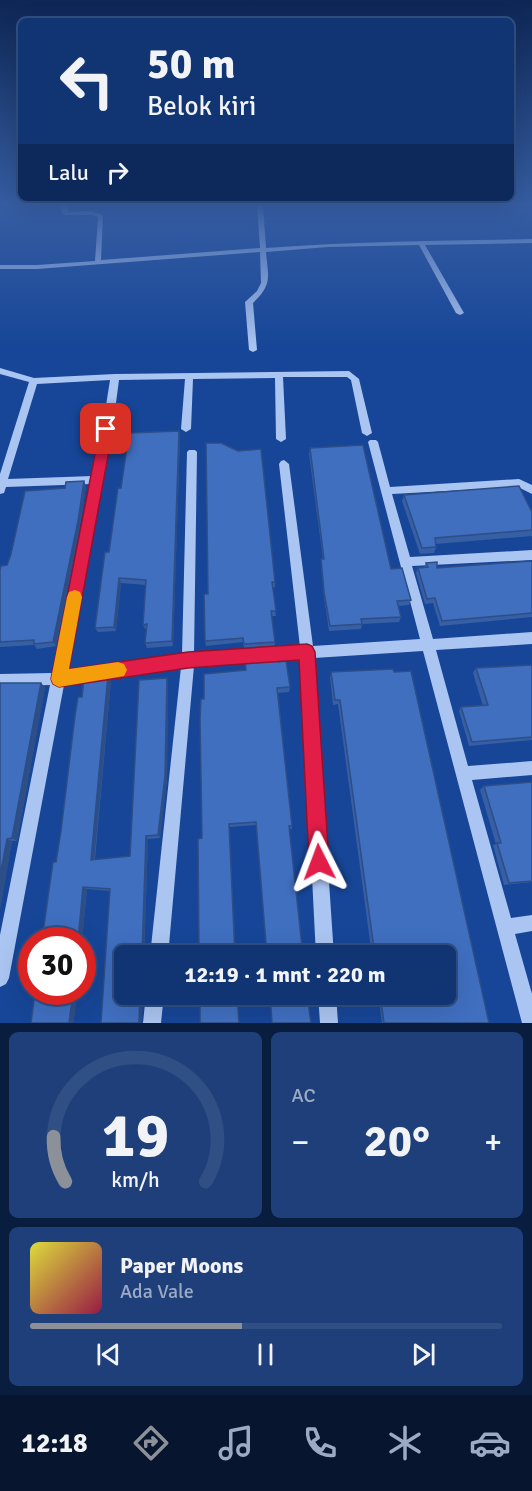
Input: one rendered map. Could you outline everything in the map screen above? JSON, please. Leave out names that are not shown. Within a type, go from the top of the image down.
[{"type":"street","points":[[98,262],[99,252]]},
{"type":"street","points":[[0,267],[37,267],[229,252]]},
{"type":"street","points":[[253,350],[249,302],[263,288],[264,252]]},
{"type":"street","points":[[426,252],[460,313]]},
{"type":"street","points":[[0,371],[34,381],[279,374],[349,374],[355,379],[531,1023]]},
{"type":"street","points":[[279,374],[281,440]]},
{"type":"street","points":[[0,978],[115,377]]},
{"type":"street","points":[[186,429],[189,378]]},
{"type":"street","points":[[34,381],[1,487],[97,480]]},
{"type":"street","points":[[160,945],[188,660],[192,452]]},
{"type":"street","points":[[284,464],[307,652],[324,945]]},
{"type":"street","points":[[386,491],[519,483],[532,490]]},
{"type":"street","points":[[405,562],[532,555]]},
{"type":"street","points":[[0,680],[59,679],[188,660],[532,638]]},
{"type":"street","points":[[463,774],[532,768]]},
{"type":"street","points":[[504,927],[532,923]]},
{"type":"street","points":[[152,1023],[154,1005]]},
{"type":"street","points":[[328,1005],[329,1023]]},
{"type":"building","points":[[179,431],[172,641],[145,643],[147,624],[143,625],[146,580],[119,578],[114,627],[95,628],[105,552],[109,552],[129,433]]},
{"type":"building","points":[[206,443],[221,443],[238,451],[261,449],[275,582],[272,582],[276,611],[271,611],[275,642],[244,644],[243,638],[205,641],[204,594],[208,594]]},
{"type":"building","points":[[363,445],[391,569],[402,568],[411,600],[397,601],[401,617],[361,619],[362,624],[330,626],[324,592],[321,559],[324,559],[310,448]]},
{"type":"building","points":[[84,481],[53,642],[34,644],[34,640],[0,642],[0,570],[1,566],[7,565],[11,554],[25,491],[65,488],[66,482]]},
{"type":"building","points":[[519,486],[532,512],[532,530],[435,538],[436,547],[422,548],[404,495]]},
{"type":"building","points":[[532,561],[532,613],[442,621],[435,598],[427,599],[418,568],[428,567],[426,563],[437,562],[437,568]]},
{"type":"building","points":[[278,658],[278,662],[286,661],[290,687],[277,688],[302,945],[266,945],[256,822],[229,824],[234,945],[199,945],[198,839],[202,838],[200,718],[201,699],[204,699],[204,674],[246,670],[245,660]]},
{"type":"building","points":[[532,665],[532,737],[472,742],[461,707],[488,705],[476,668]]},
{"type":"building","points":[[393,669],[394,672],[411,671],[489,1023],[384,1023],[382,1005],[456,1005],[456,945],[373,945],[340,700],[335,700],[331,672]]},
{"type":"building","points":[[108,675],[91,860],[130,856],[139,680],[167,678],[165,776],[158,835],[146,836],[142,945],[114,945],[114,1005],[140,1005],[139,1023],[101,1023],[110,889],[83,887],[79,927],[44,927],[53,862],[56,862],[61,831],[78,697],[82,697],[84,679]]},
{"type":"building","points":[[0,683],[41,683],[12,838],[7,839],[0,876]]},
{"type":"building","points":[[532,782],[532,881],[509,883],[497,843],[501,843],[484,786]]},
{"type":"building","points":[[33,1005],[71,1005],[69,1023],[31,1023]]},
{"type":"building","points":[[200,1005],[238,1005],[239,1023],[200,1023]]},
{"type":"building","points":[[271,1005],[309,1005],[311,1023],[272,1023]]},
{"type":"slow traffic","points":[[75,597],[59,679],[118,670]]},
{"type":"route","points":[[106,429],[59,679],[188,660],[307,652],[319,862]]}]
